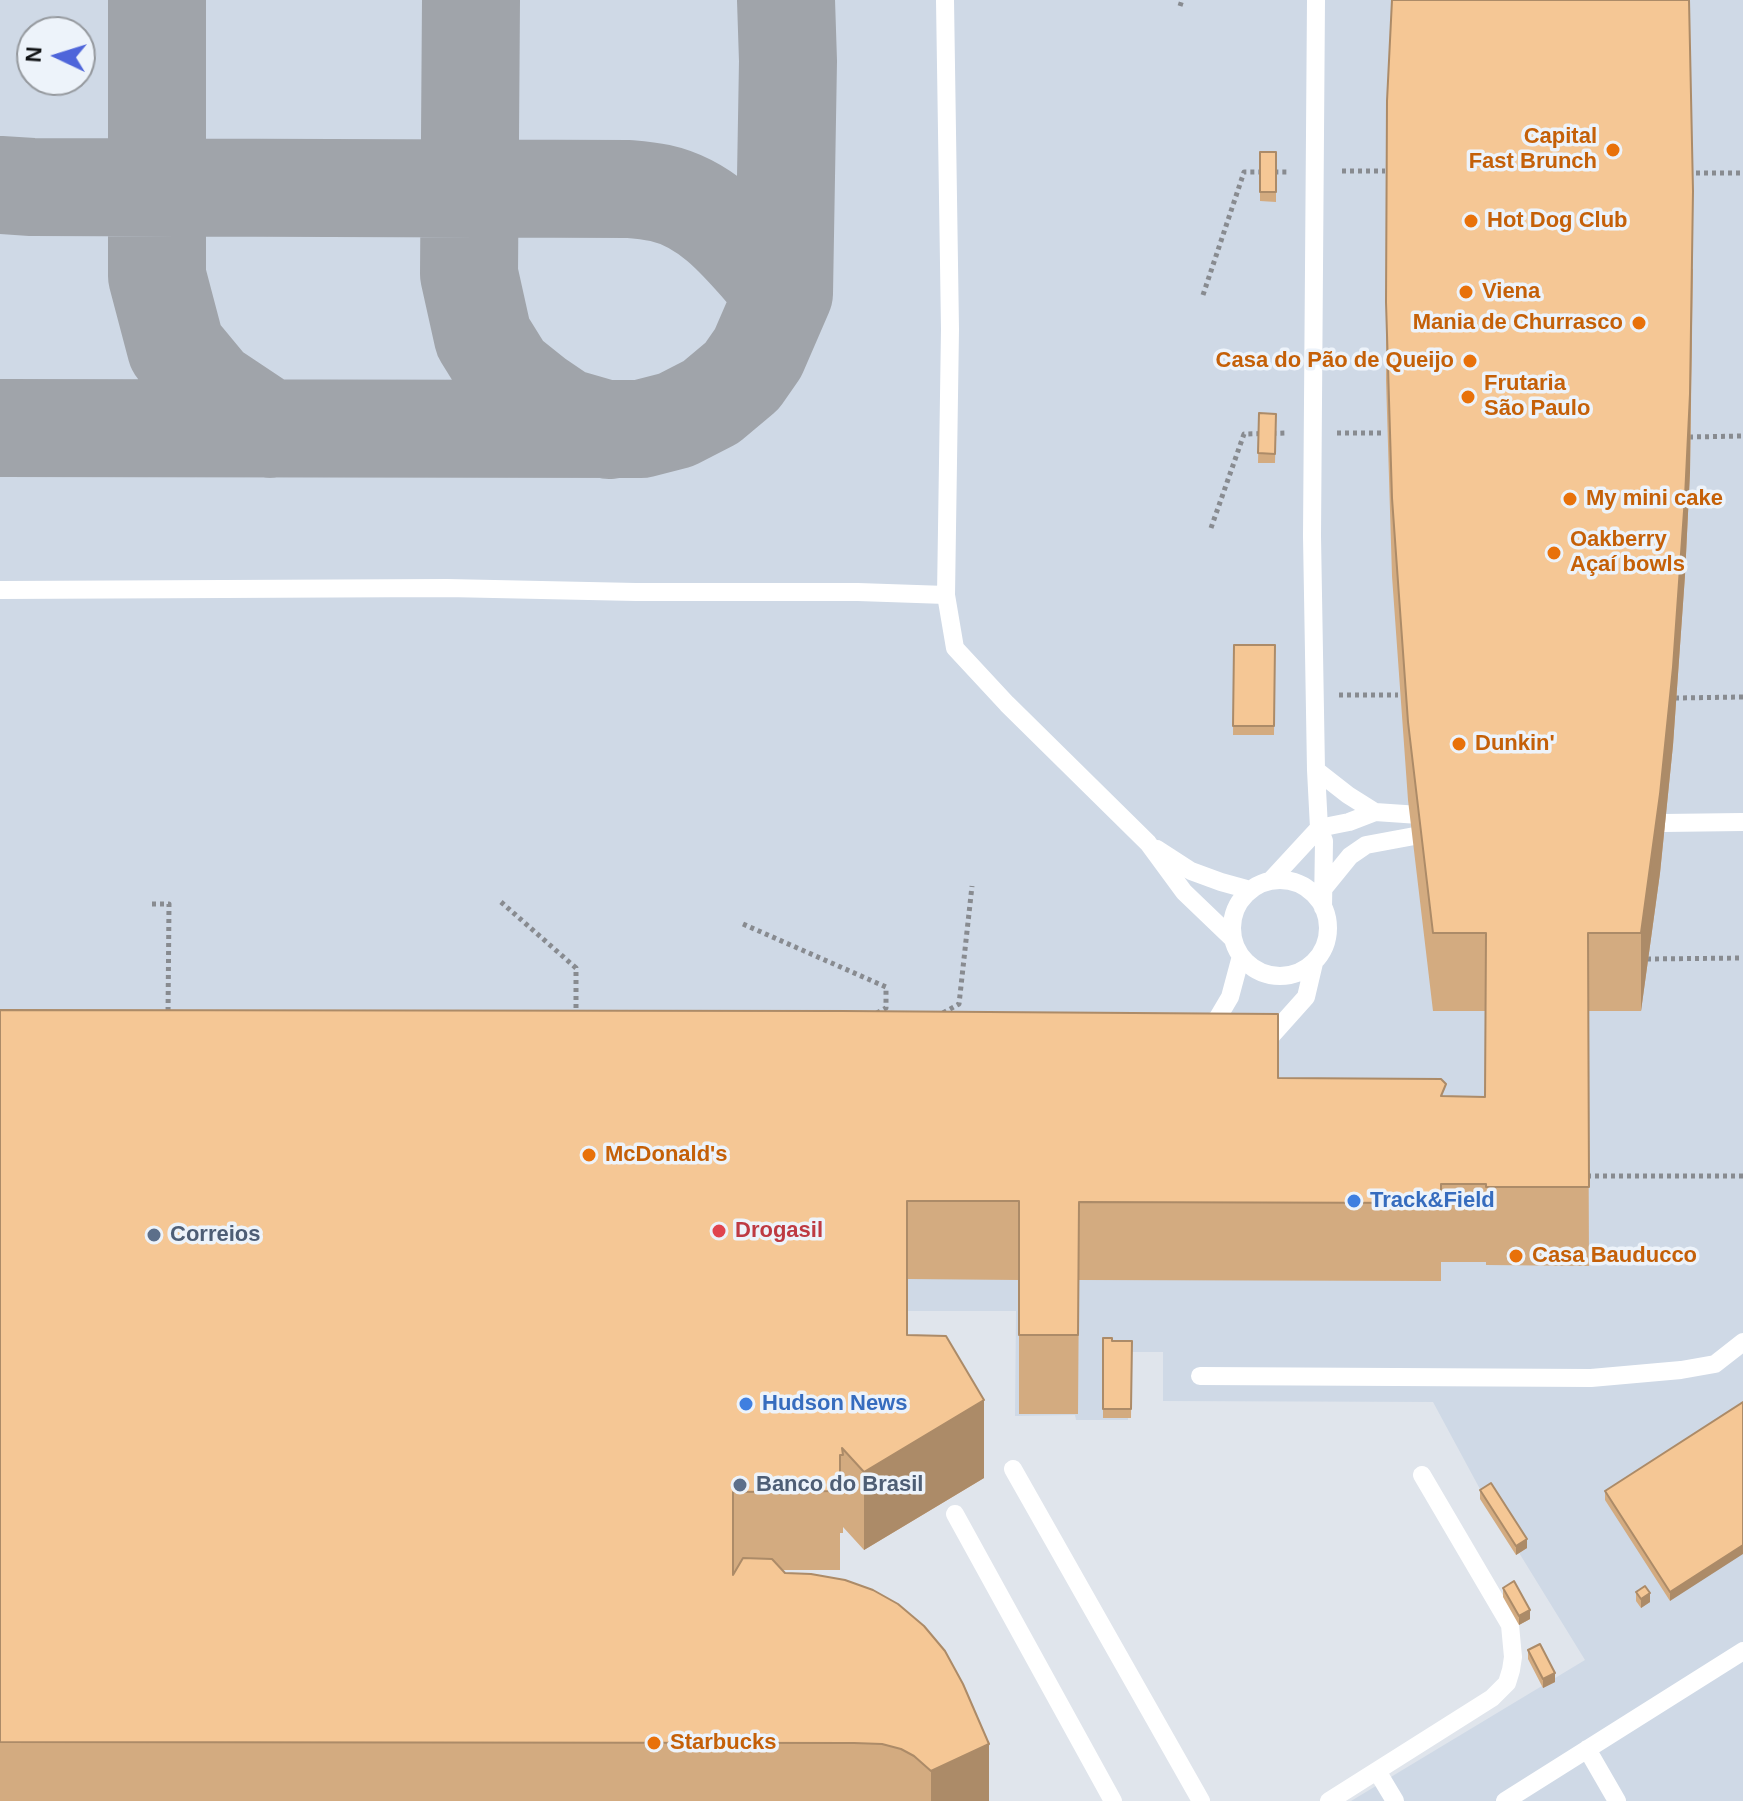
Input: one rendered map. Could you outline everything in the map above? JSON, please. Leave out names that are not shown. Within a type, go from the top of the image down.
[{"type":"lane","points":[[945,0],[950,329],[946,595],[955,648],[1007,704],[1148,843],[1184,892],[1254,969],[1272,975],[1290,975],[1314,963],[1320,955],[1327,937],[1327,917],[1315,894],[1302,884],[1271,880]]},
{"type":"lane","points":[[1316,0],[1312,536],[1316,770],[1319,828],[1324,841],[1323,908]]},
{"type":"lane","points":[[0,590],[447,588],[946,595]]},
{"type":"lane","points":[[1316,770],[1375,812],[1450,822],[1428,834],[1366,845],[1350,856],[1324,888]]},
{"type":"lane","points":[[1193,1034],[1217,1019],[1230,997],[1237,948],[1232,926],[1241,900],[1250,890],[1271,880],[1319,828],[1349,822],[1375,812]]},
{"type":"lane","points":[[1663,823],[1743,822]]},
{"type":"lane","points":[[1148,843],[1191,871],[1250,890]]},
{"type":"lane","points":[[1247,1052],[1272,1035],[1306,997],[1314,963]]},
{"type":"lane","points":[[1200,1376],[1591,1378],[1715,1364],[1743,1342]]},
{"type":"lane","points":[[1013,1469],[1201,1801]]},
{"type":"lane","points":[[1329,1801],[1492,1698],[1507,1683],[1511,1670],[1510,1625],[1422,1475]]},
{"type":"lane","points":[[955,1514],[1113,1801]]},
{"type":"lane","points":[[1505,1801],[1743,1651]]},
{"type":"lane","points":[[1587,1749],[1617,1801]]},
{"type":"lane","points":[[1377,1771],[1395,1801]]},
{"type":"path","points":[[1203,295],[1244,172],[1385,171]]},
{"type":"path","points":[[1686,173],[1743,173]]},
{"type":"path","points":[[1211,528],[1244,434],[1384,433]]},
{"type":"path","points":[[1689,437],[1743,436]]},
{"type":"path","points":[[1675,698],[1743,697]]},
{"type":"path","points":[[933,1019],[959,1004],[972,886]]},
{"type":"path","points":[[501,902],[576,968],[575,1031]]},
{"type":"path","points":[[152,904],[169,904],[168,1029]]},
{"type":"path","points":[[743,924],[886,987],[886,1008],[873,1015]]},
{"type":"path","points":[[1647,959],[1743,958]]},
{"type":"path","points":[[1587,1176],[1743,1176]]},
{"type":"shaded area","points":[[0,0],[1743,0],[1743,1801],[1351,1801],[1585,1660],[1481,1491],[1433,1402],[1163,1401],[1163,1352],[1129,1352],[1128,1420],[1076,1420],[1075,1415],[1015,1416],[1016,1311],[887,1311],[731,1563],[0,1773]]},
{"type":"building","points":[[1392,0],[1689,0],[1693,191],[1690,394],[1673,667],[1641,933],[1588,933],[1589,1187],[1441,1184],[1441,1203],[1079,1202],[1078,1335],[1019,1335],[1019,1201],[907,1201],[907,1335],[946,1336],[984,1400],[864,1472],[842,1448],[840,1491],[733,1492],[733,1575],[743,1558],[772,1559],[785,1573],[845,1580],[873,1590],[898,1604],[924,1626],[945,1651],[989,1744],[931,1771],[901,1749],[882,1744],[854,1743],[0,1742],[0,1010],[1278,1014],[1278,1078],[1441,1079],[1446,1084],[1441,1096],[1485,1097],[1486,933],[1433,933],[1408,722],[1392,498],[1386,302],[1387,101]]},
{"type":"building","points":[[1260,152],[1276,152],[1276,192],[1260,192]]},
{"type":"building","points":[[1259,413],[1276,414],[1275,454],[1258,453]]},
{"type":"building","points":[[1234,645],[1275,645],[1274,726],[1233,726]]},
{"type":"building","points":[[1103,1338],[1132,1341],[1131,1409],[1103,1409]]},
{"type":"building","points":[[1743,1402],[1743,1545],[1670,1592],[1605,1491]]},
{"type":"building","points":[[1491,1483],[1527,1539],[1516,1546],[1480,1490]]},
{"type":"building","points":[[1514,1581],[1530,1610],[1519,1616],[1503,1588]]},
{"type":"building","points":[[1645,1586],[1650,1593],[1641,1599],[1636,1592]]},
{"type":"building","points":[[1540,1644],[1555,1673],[1543,1679],[1528,1650]]},
{"type":"taxiway","points":[[157,0],[157,276],[176,348],[210,389],[270,429]]},
{"type":"taxiway","points":[[471,0],[469,274],[483,337],[506,374],[536,398],[564,417],[609,430]]},
{"type":"taxiway","points":[[0,428],[641,429],[676,420],[711,402],[742,376],[758,353],[784,293],[788,61],[786,0]]},
{"type":"taxiway","points":[[0,185],[649,191],[680,199],[714,220],[784,293]]},
{"type":"place","name":"Capital Fast Brunch","points":[[1613,150]]},
{"type":"place","name":"Hot Dog Club","points":[[1471,221]]},
{"type":"place","name":"Viena","points":[[1466,292]]},
{"type":"place","name":"Mania de Churrasco","points":[[1639,323]]},
{"type":"place","name":"Casa do Pão de Queijo","points":[[1470,361]]},
{"type":"place","name":"Frutaria São Paulo","points":[[1468,397]]},
{"type":"place","name":"My mini cake","points":[[1570,499]]},
{"type":"place","name":"Oakberry Açaí bowls","points":[[1554,553]]},
{"type":"place","name":"Dunkin'","points":[[1459,744]]},
{"type":"place","name":"McDonald's","points":[[589,1155]]},
{"type":"place","name":"Track&Field","points":[[1354,1201]]},
{"type":"place","name":"Drogasil","points":[[719,1231]]},
{"type":"place","name":"Correios","points":[[154,1235]]},
{"type":"place","name":"Casa Bauducco","points":[[1516,1256]]},
{"type":"place","name":"Hudson News","points":[[746,1404]]},
{"type":"place","name":"Banco do Brasil","points":[[740,1485]]},
{"type":"place","name":"Starbucks","points":[[654,1743]]}]
